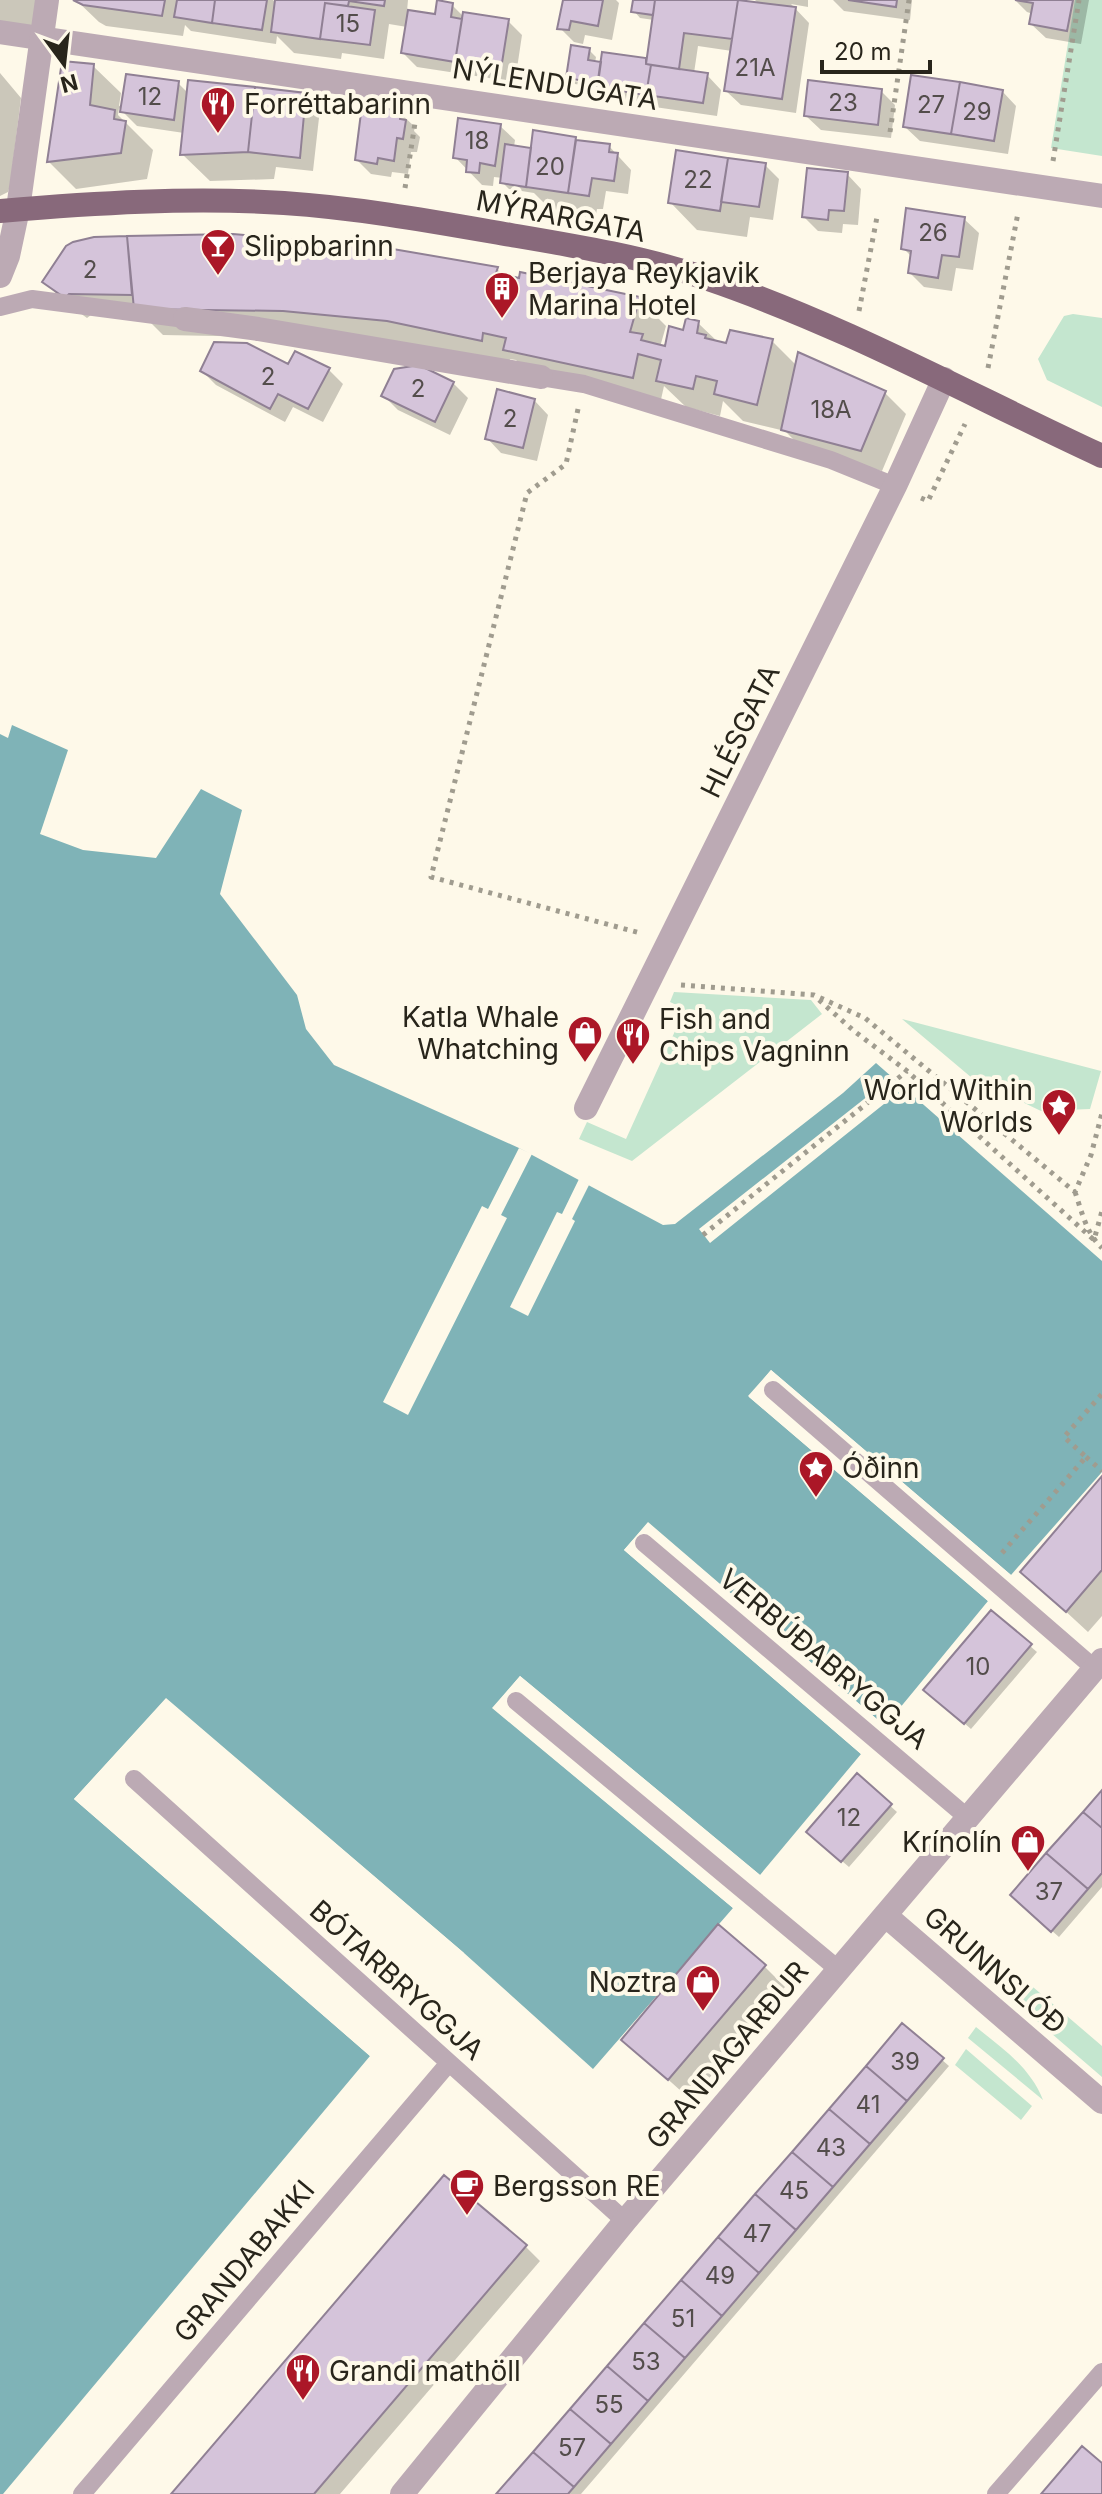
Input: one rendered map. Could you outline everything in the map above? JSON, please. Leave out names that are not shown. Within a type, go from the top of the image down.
[{"type":"main road","name":"MÝRARGATA","points":[[9,210],[167,200],[281,203],[351,209],[627,257],[703,277],[850,335],[1102,456]]},
{"type":"street","points":[[0,276],[8,256],[9,210],[47,0]]},
{"type":"street","name":"NÝLENDUGATA","points":[[0,32],[1102,196]]},
{"type":"street","points":[[185,319],[541,377]]},
{"type":"street","name":"HLÉSGATA","points":[[586,1108],[895,486],[944,379]]},
{"type":"street","name":"GRANDAGARÐUR","points":[[402,2494],[625,2221],[1098,1664]]},
{"type":"street","name":"GRUNNSLÓÐ","points":[[885,1915],[1102,2102]]},
{"type":"lane","points":[[0,307],[32,299],[185,319]]},
{"type":"lane","points":[[541,377],[584,384],[831,460],[895,486]]},
{"type":"lane","points":[[773,1390],[984,1573],[1098,1664]]},
{"type":"lane","name":"VERBÚÐABRYGGJA","points":[[644,1543],[968,1818]]},
{"type":"lane","points":[[516,1701],[839,1970]]},
{"type":"lane","name":"BÓTARBRYGGJA","points":[[134,1779],[625,2221]]},
{"type":"lane","name":"GRANDABAKKI","points":[[82,2494],[448,2064]]},
{"type":"lane","points":[[996,2494],[1102,2372]]},
{"type":"path","points":[[890,132],[909,0]]},
{"type":"path","points":[[1048,188],[1079,0]]},
{"type":"path","points":[[402,202],[420,94]]},
{"type":"path","points":[[987,374],[1024,184]]},
{"type":"path","points":[[859,313],[877,217]]},
{"type":"path","points":[[584,384],[566,464],[527,493],[431,877],[669,941]]},
{"type":"path","points":[[928,501],[965,424]]},
{"type":"path","points":[[648,982],[814,995],[865,1018],[1075,1192],[1094,1240]]},
{"type":"path","points":[[814,995],[854,1031],[907,1071],[1102,1248]]},
{"type":"path","points":[[703,1235],[907,1071]]},
{"type":"path","points":[[1075,1192],[1091,1155],[1102,1113]]},
{"type":"path","points":[[1094,1240],[1102,1211]]},
{"type":"path","points":[[1102,1394],[1064,1437],[1102,1471]]},
{"type":"path","points":[[984,1573],[1086,1457]]},
{"type":"green space","points":[[1075,0],[1102,0],[1102,156],[1051,148]]},
{"type":"green space","points":[[1073,314],[1102,318],[1102,407],[1047,380],[1038,359],[1064,316]]},
{"type":"green space","points":[[674,992],[811,1000],[822,1014],[632,1161],[579,1139],[587,1122],[626,1139],[685,1009],[670,1002]]},
{"type":"green space","points":[[902,1019],[1101,1071],[1090,1109],[1041,1111],[972,1078]]},
{"type":"green space","points":[[1012,1969],[1102,2046],[1102,2077],[1001,1990]]},
{"type":"green space","points":[[976,2027],[1023,2068],[1043,2100],[968,2038]]},
{"type":"green space","points":[[966,2049],[1032,2106],[1021,2120],[955,2065]]},
{"type":"water","points":[[12,725],[68,750],[40,834],[83,850],[156,858],[201,789],[242,810],[220,894],[297,995],[306,1029],[334,1065],[519,1148],[663,1225],[675,1224],[843,1093],[876,1063],[1102,1261],[1102,1472],[1011,1575],[771,1370],[749,1397],[988,1601],[885,1726],[648,1523],[624,1550],[861,1754],[760,1875],[520,1676],[493,1708],[733,1908],[593,2069],[464,1953],[166,1699],[74,1799],[370,2056],[0,2494],[0,734],[8,738]]},
{"type":"pier","points":[[892,1077],[904,1088],[710,1243],[699,1229]]},
{"type":"pier","points":[[519,1148],[532,1154],[501,1215],[507,1218],[408,1415],[383,1402],[482,1206],[488,1209]]},
{"type":"pier","points":[[579,1179],[589,1185],[572,1219],[575,1221],[528,1316],[510,1307],[557,1212],[562,1214]]},
{"type":"pier","points":[[771,1370],[1011,1575],[1008,1578],[771,1375],[754,1396],[991,1598],[988,1601],[748,1396]]},
{"type":"pier","points":[[648,1522],[885,1726],[882,1729],[648,1528],[629,1550],[863,1751],[861,1754],[624,1550]]},
{"type":"pier","points":[[520,1676],[760,1875],[758,1878],[520,1681],[498,1708],[736,1905],[733,1908],[492,1708]]},
{"type":"pier","points":[[166,1698],[464,1953],[461,1956],[167,1704],[80,1799],[372,2053],[370,2056],[74,1799]]},
{"type":"building","points":[[73,0],[165,0],[162,16],[83,5]]},
{"type":"building","points":[[177,0],[215,0],[212,23],[174,17]]},
{"type":"building","points":[[215,0],[267,0],[262,30],[212,23]]},
{"type":"building","points":[[275,0],[385,0],[384,6],[349,1],[348,6],[325,3],[320,39],[271,32]]},
{"type":"building","points":[[437,0],[453,3],[451,17],[462,19],[455,62],[401,53],[408,10],[435,14]]},
{"type":"building","points":[[563,0],[603,0],[598,26],[571,21],[569,30],[557,29]]},
{"type":"building","points":[[633,0],[655,0],[653,15],[631,12]]},
{"type":"building","points":[[655,0],[738,0],[732,39],[684,33],[679,69],[646,64]]},
{"type":"building","points":[[738,0],[796,7],[782,99],[724,91]]},
{"type":"building","points":[[848,0],[897,0],[896,7]]},
{"type":"building","points":[[1015,0],[1073,0],[1067,31],[1029,24],[1033,3]]},
{"type":"building","points":[[325,3],[375,10],[370,45],[320,39]]},
{"type":"building","points":[[463,12],[509,19],[501,69],[455,62]]},
{"type":"building","points":[[571,45],[590,48],[588,60],[601,62],[598,83],[566,78]]},
{"type":"building","points":[[602,52],[646,58],[646,64],[651,65],[646,95],[597,87]]},
{"type":"building","points":[[62,61],[94,64],[90,105],[115,110],[114,119],[126,121],[121,153],[47,162]]},
{"type":"building","points":[[651,65],[708,73],[703,103],[646,95]]},
{"type":"building","points":[[126,74],[179,81],[174,120],[120,112]]},
{"type":"building","points":[[911,75],[960,82],[951,134],[903,127]]},
{"type":"building","points":[[188,80],[255,87],[248,152],[180,155]]},
{"type":"building","points":[[808,80],[882,89],[878,125],[804,116]]},
{"type":"building","points":[[960,82],[1003,90],[994,141],[951,134]]},
{"type":"building","points":[[255,87],[306,93],[300,158],[248,152]]},
{"type":"building","points":[[362,105],[401,111],[400,119],[406,120],[403,139],[397,138],[394,161],[378,158],[377,164],[355,160]]},
{"type":"building","points":[[458,118],[501,124],[495,166],[480,163],[479,173],[466,172],[467,160],[453,158]]},
{"type":"building","points":[[533,130],[576,137],[568,193],[526,187]]},
{"type":"building","points":[[576,140],[610,144],[609,152],[618,153],[614,181],[592,178],[589,196],[568,193]]},
{"type":"building","points":[[505,144],[531,148],[526,187],[500,183]]},
{"type":"building","points":[[676,150],[728,158],[720,211],[668,203]]},
{"type":"building","points":[[728,158],[766,163],[759,207],[721,202]]},
{"type":"building","points":[[807,168],[848,172],[844,211],[829,210],[828,220],[802,217]]},
{"type":"building","points":[[906,208],[965,217],[959,257],[942,255],[938,278],[908,273],[911,251],[901,249]]},
{"type":"building","name":"Berjaya Reykjavik Marina Hotel","points":[[233,234],[387,248],[498,267],[496,273],[519,278],[520,272],[640,297],[630,332],[643,334],[641,340],[665,346],[669,326],[683,330],[686,318],[699,321],[697,333],[706,335],[705,338],[726,343],[730,330],[773,339],[757,405],[714,394],[717,381],[696,376],[693,389],[656,381],[661,360],[638,354],[633,378],[503,350],[506,338],[483,333],[482,341],[387,321],[283,311],[134,309],[127,236]]},
{"type":"building","points":[[127,236],[132,295],[69,294],[65,298],[42,282],[66,246],[73,242],[94,237]]},
{"type":"building","points":[[214,342],[247,343],[288,364],[295,351],[330,368],[308,409],[278,394],[270,409],[200,371]]},
{"type":"building","points":[[798,352],[886,391],[861,451],[781,430]]},
{"type":"building","points":[[419,365],[454,382],[435,422],[381,396],[394,369]]},
{"type":"building","points":[[497,389],[535,399],[523,448],[485,439]]},
{"type":"building","points":[[1102,1476],[1102,1570],[1066,1612],[1020,1572]]},
{"type":"building","points":[[991,1610],[1032,1644],[964,1724],[923,1690]]},
{"type":"building","points":[[857,1773],[892,1804],[841,1862],[806,1832]]},
{"type":"building","points":[[1102,1790],[1102,1828],[1083,1812]]},
{"type":"building","points":[[1083,1812],[1102,1828],[1102,1873],[1088,1889],[1046,1853]]},
{"type":"building","points":[[1046,1853],[1088,1889],[1051,1932],[1010,1895]]},
{"type":"building","points":[[718,1924],[766,1965],[668,2080],[621,2040]]},
{"type":"building","points":[[902,2023],[944,2058],[907,2101],[866,2066]]},
{"type":"building","points":[[866,2066],[907,2101],[870,2144],[829,2109]]},
{"type":"building","points":[[829,2109],[870,2144],[833,2187],[792,2152]]},
{"type":"building","points":[[792,2152],[833,2187],[796,2230],[755,2194]]},
{"type":"building","points":[[444,2175],[527,2245],[314,2494],[171,2494]]},
{"type":"building","points":[[755,2194],[796,2230],[759,2273],[718,2237]]},
{"type":"building","points":[[718,2237],[759,2273],[722,2316],[681,2280]]},
{"type":"building","points":[[681,2280],[722,2316],[685,2358],[644,2323]]},
{"type":"building","points":[[644,2323],[685,2358],[648,2401],[607,2366]]},
{"type":"building","points":[[607,2366],[648,2401],[611,2444],[570,2409]]},
{"type":"building","points":[[570,2409],[611,2444],[574,2487],[533,2452]]},
{"type":"building","points":[[1082,2446],[1102,2463],[1102,2494],[1041,2494]]},
{"type":"building","points":[[533,2452],[574,2487],[568,2494],[496,2494]]},
{"type":"place","name":"Forréttabarinn","points":[[218,135]]},
{"type":"place","name":"Slippbarinn","points":[[218,277]]},
{"type":"place","name":"Berjaya Reykjavik Marina Hotel","points":[[502,320]]},
{"type":"place","name":"Katla Whale Whatching","points":[[585,1064]]},
{"type":"place","name":"Fish and Chips Vagninn","points":[[633,1066]]},
{"type":"place","name":"World Within Worlds","points":[[1059,1137]]},
{"type":"place","name":"Óðinn","points":[[816,1499]]},
{"type":"place","name":"Krínolín","points":[[1028,1873]]},
{"type":"place","name":"Noztra","points":[[703,2013]]},
{"type":"place","name":"Bergsson RE","points":[[467,2217]]},
{"type":"place","name":"Grandi mathöll","points":[[303,2402]]}]
